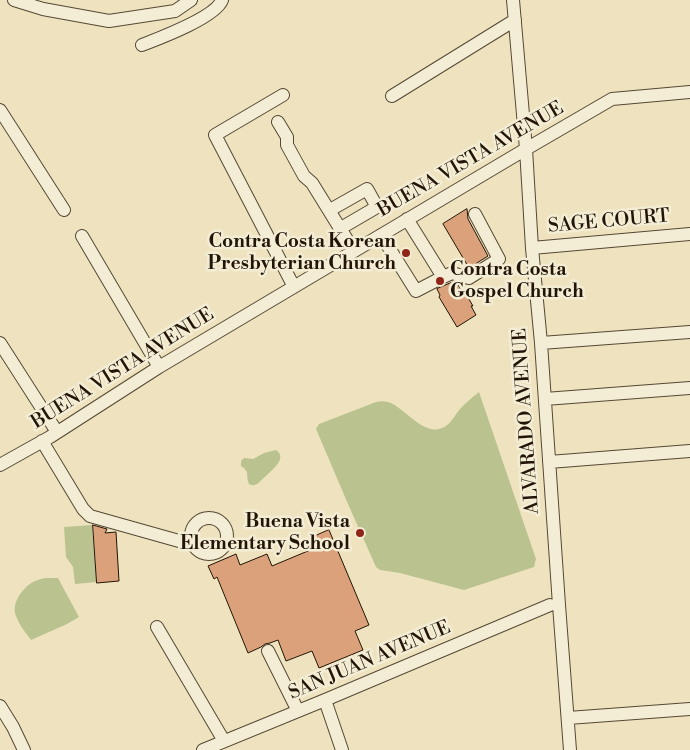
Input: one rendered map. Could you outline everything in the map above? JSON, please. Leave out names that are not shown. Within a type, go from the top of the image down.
[{"type":"street","points":[[14,0],[43,9],[109,22],[175,11],[190,0]]},
{"type":"street","points":[[142,45],[171,34],[208,14],[222,0]]},
{"type":"street","name":"ALVARADO AVENUE","points":[[513,0],[541,343],[570,750]]},
{"type":"street","points":[[392,96],[514,20]]},
{"type":"street","name":"BUENA VISTA AVENUE","points":[[0,465],[42,442],[159,367],[354,250],[612,99],[690,92]]},
{"type":"street","points":[[283,95],[215,135],[294,287]]},
{"type":"street","points":[[0,110],[64,210]]},
{"type":"street","points":[[278,122],[287,137],[287,145],[304,176],[312,182],[354,250]]},
{"type":"street","points":[[330,210],[366,189],[377,207],[341,228]]},
{"type":"street","points":[[381,235],[416,291],[452,273],[469,278],[499,259],[474,214]]},
{"type":"street","points":[[407,219],[443,277]]},
{"type":"street","name":"SAGE COURT","points":[[532,248],[690,234]]},
{"type":"street","points":[[82,236],[159,367]]},
{"type":"street","points":[[541,343],[690,332]]},
{"type":"street","points":[[0,343],[57,432]]},
{"type":"street","points":[[545,399],[690,388]]},
{"type":"street","points":[[42,442],[83,509],[90,516],[180,541],[191,539]]},
{"type":"street","points":[[549,462],[690,451]]},
{"type":"street","name":"SAN JUAN AVENUE","points":[[203,750],[550,605]]},
{"type":"street","points":[[157,627],[224,741]]},
{"type":"street","points":[[268,651],[298,711]]},
{"type":"street","points":[[325,700],[342,750]]},
{"type":"street","points":[[0,706],[24,750]]},
{"type":"street","points":[[568,718],[690,709]]},
{"type":"green space","points":[[479,392],[536,559],[534,567],[464,590],[400,573],[380,570],[376,567],[316,429],[319,424],[382,401],[395,405],[423,426],[430,429],[438,429],[446,426],[463,406]]},
{"type":"green space","points":[[276,450],[280,457],[278,464],[257,484],[249,484],[247,472],[241,466],[241,461],[244,458],[253,459],[264,453]]},
{"type":"green space","points":[[92,525],[97,582],[75,584],[73,567],[66,557],[64,527]]},
{"type":"green space","points":[[45,578],[58,578],[79,617],[31,640],[17,619],[15,606],[18,597],[25,588],[34,581]]},
{"type":"building","points":[[467,209],[468,219],[488,256],[469,268],[443,224]]},
{"type":"building","points":[[453,282],[457,283],[461,290],[463,289],[476,315],[457,327],[439,297],[437,289]]},
{"type":"building","points":[[93,525],[107,529],[105,533],[116,532],[119,581],[97,583]]},
{"type":"building","points":[[329,530],[369,625],[355,631],[363,650],[319,668],[312,651],[286,661],[278,640],[248,653],[217,577],[214,579],[208,566],[236,554],[240,565],[267,554],[272,566],[315,548],[311,538]]},
{"type":"place","name":"Contra Costa Korean Presbyterian Church","points":[[406,253]]},
{"type":"place","name":"Contra Costa Gospel Church","points":[[440,281]]},
{"type":"place","name":"Buena Vista Elementary School","points":[[360,533]]}]
